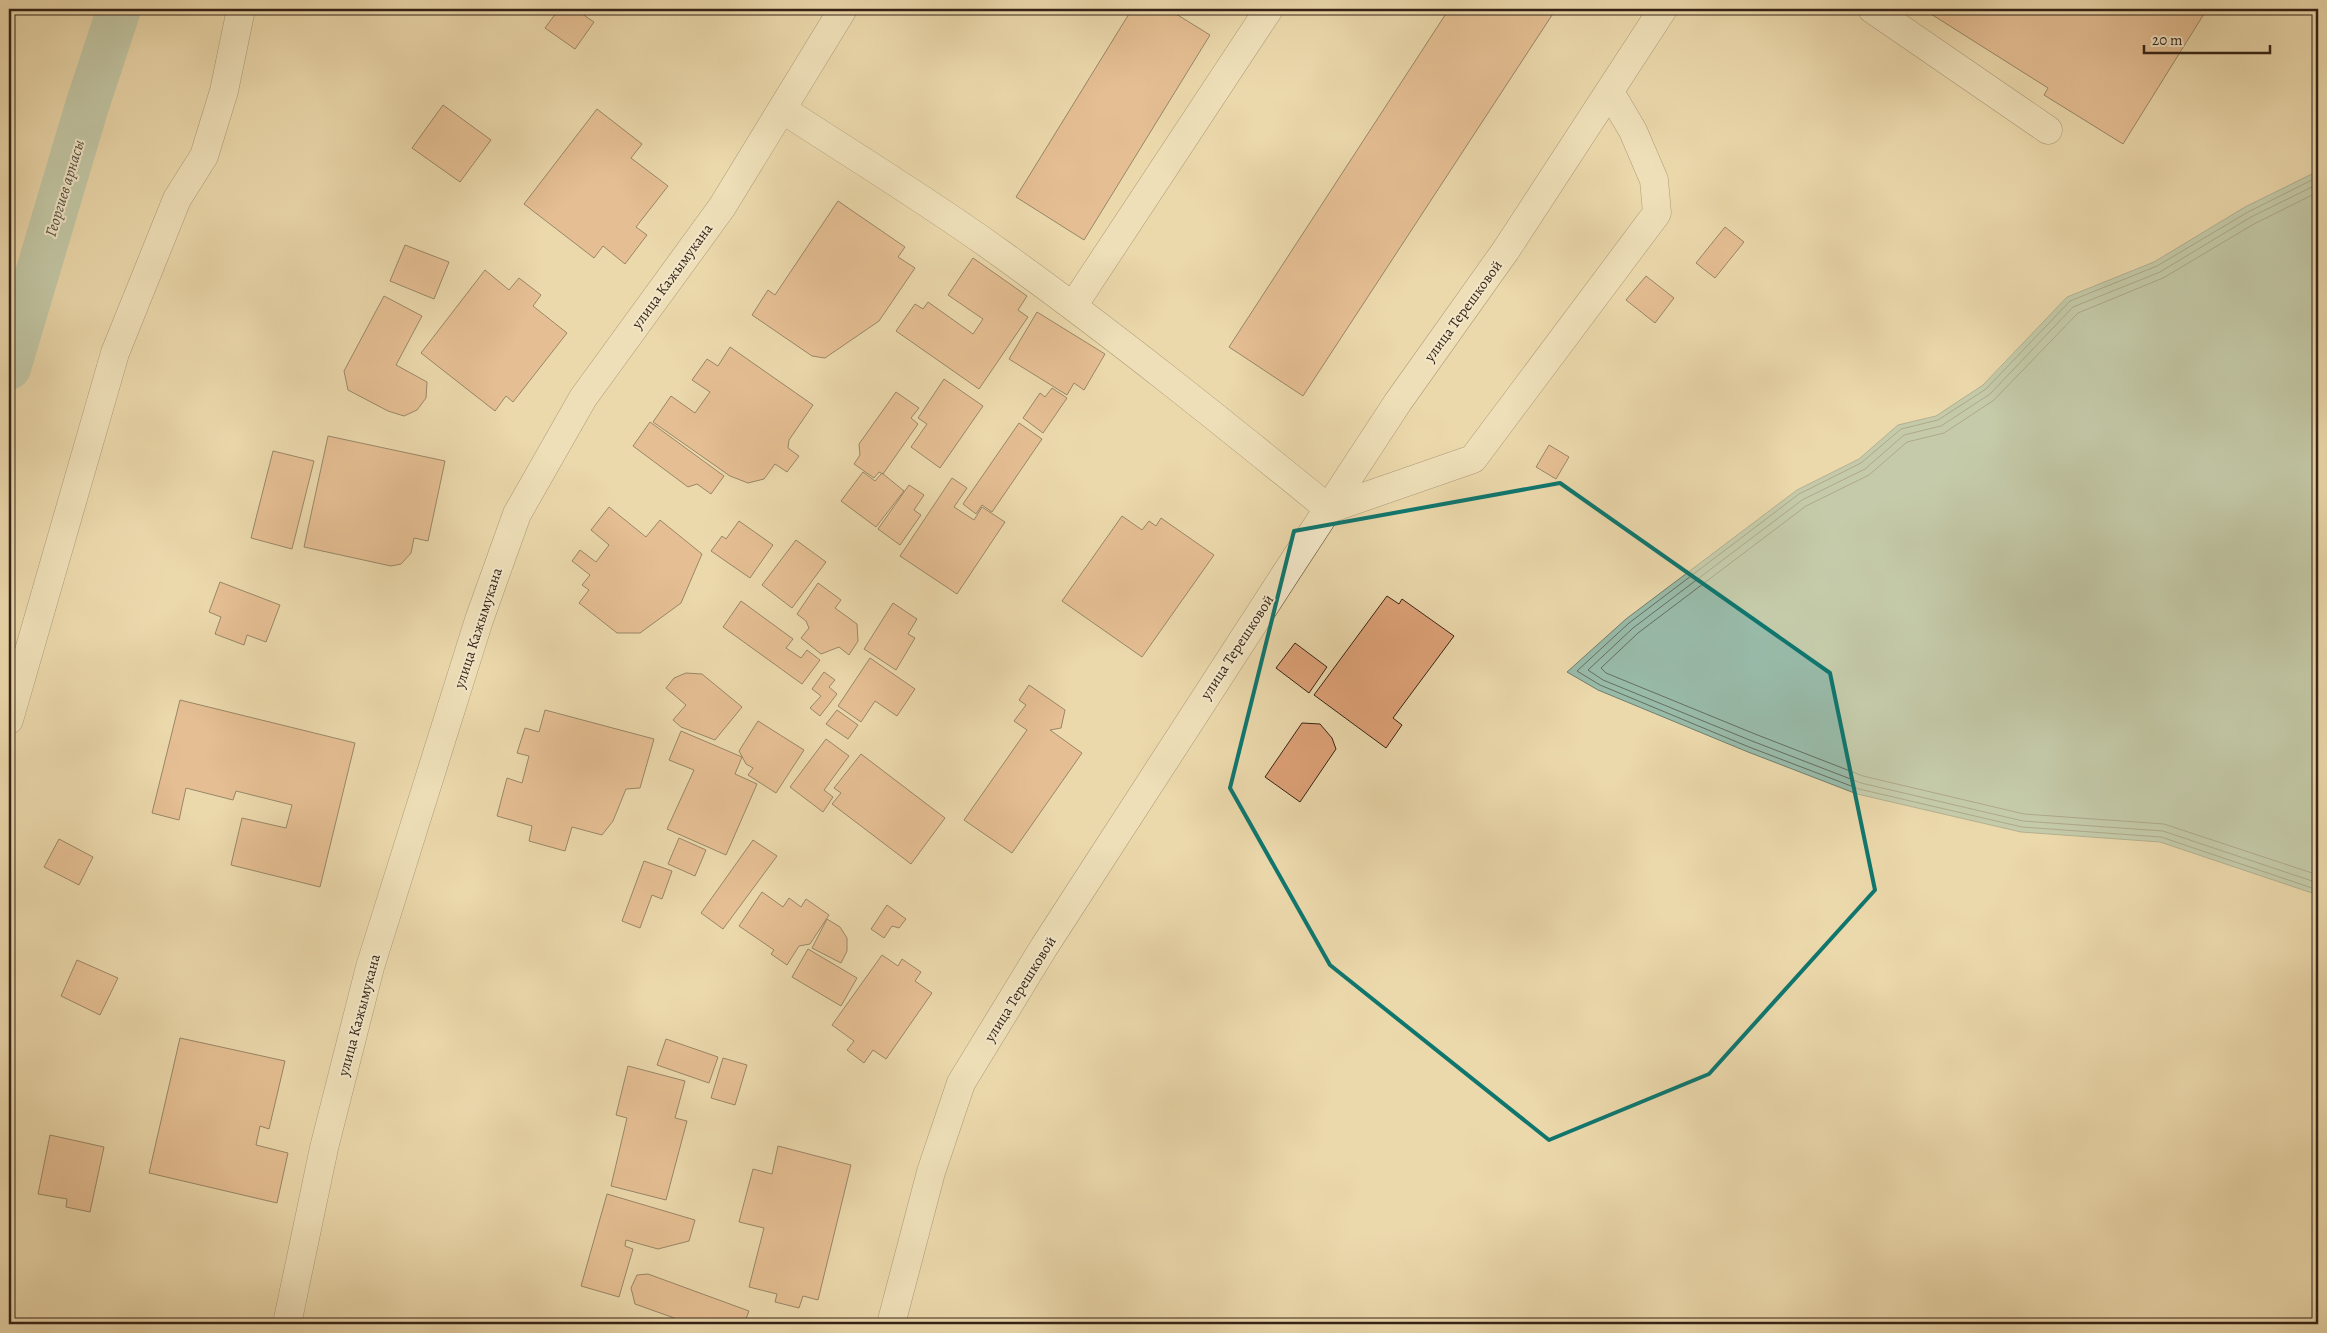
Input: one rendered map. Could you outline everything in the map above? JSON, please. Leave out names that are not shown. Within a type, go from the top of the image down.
[{"type":"street","points":[[9,720],[115,353],[177,199],[204,156],[224,91],[241,9]]},
{"type":"street","name":"улица Кажымукана","points":[[287,1324],[324,1148],[370,967],[479,620],[517,514],[583,398],[722,207],[843,9]]},
{"type":"street","points":[[1073,306],[1269,9]]},
{"type":"street","name":"улица Терешковой","points":[[891,1324],[931,1172],[961,1084],[1065,915],[1398,402],[1506,250],[1663,9]]},
{"type":"street","points":[[1872,9],[2048,130]]},
{"type":"street","points":[[782,109],[998,252],[1073,306],[1146,360],[1329,509],[1473,459],[1657,213],[1654,180],[1633,131],[1610,92]]},
{"type":"highlighted area","points":[[1560,483],[1830,673],[1875,890],[1709,1074],[1549,1140],[1330,965],[1230,788],[1294,531]]},
{"type":"water","points":[[2318,171],[2318,895],[2160,842],[2021,832],[1857,794],[1748,752],[1598,690],[1567,672],[1626,619],[1797,490],[1859,459],[1898,425],[1936,416],[1983,385],[2067,297],[2154,262],[2245,207]]},
{"type":"building","points":[[559,9],[575,9],[594,22],[575,49],[545,28]]},
{"type":"building","points":[[1132,9],[1168,9],[1210,35],[1084,240],[1016,197]]},
{"type":"building","points":[[1449,9],[1556,9],[1303,396],[1229,347]]},
{"type":"building","points":[[1923,9],[2207,9],[2123,144],[2044,95],[2048,88]]},
{"type":"building","points":[[443,105],[491,140],[460,182],[412,148]]},
{"type":"building","points":[[597,109],[642,144],[631,158],[668,186],[636,227],[647,235],[625,264],[603,246],[594,258],[524,204]]},
{"type":"building","points":[[838,201],[905,247],[898,257],[915,268],[879,321],[825,358],[812,356],[752,315],[768,290],[775,295]]},
{"type":"building","points":[[1725,227],[1744,242],[1715,278],[1696,263]]},
{"type":"building","points":[[405,245],[449,262],[434,299],[390,281]]},
{"type":"building","points":[[973,258],[1027,296],[1018,310],[1028,317],[979,389],[896,331],[915,304],[923,309],[928,302],[973,334],[983,319],[948,295]]},
{"type":"building","points":[[485,270],[509,290],[519,278],[541,295],[533,306],[567,333],[513,402],[506,396],[495,411],[421,353]]},
{"type":"building","points":[[1646,276],[1674,298],[1655,323],[1626,300]]},
{"type":"building","points":[[384,296],[422,316],[396,365],[427,382],[426,398],[417,410],[404,416],[388,411],[348,390],[344,371]]},
{"type":"building","points":[[1037,312],[1105,354],[1084,390],[1074,383],[1067,395],[1009,359]]},
{"type":"building","points":[[730,347],[813,405],[789,440],[788,448],[799,456],[787,472],[775,464],[764,479],[748,483],[730,476],[653,422],[671,396],[695,413],[710,392],[692,380],[707,359],[718,366]]},
{"type":"building","points":[[944,379],[983,406],[940,468],[911,447],[927,424],[918,418]]},
{"type":"building","points":[[1052,388],[1067,398],[1043,433],[1023,418],[1040,393],[1045,397]]},
{"type":"building","points":[[896,392],[919,408],[911,418],[918,424],[883,474],[879,472],[874,478],[854,464],[860,455],[859,444]]},
{"type":"building","points":[[650,422],[724,476],[711,494],[697,484],[688,487],[633,446]]},
{"type":"building","points":[[1019,423],[1042,439],[992,512],[982,505],[976,514],[963,504]]},
{"type":"building","points":[[328,436],[445,461],[428,541],[414,538],[411,553],[401,564],[391,566],[304,547]]},
{"type":"building","points":[[1549,445],[1569,457],[1556,479],[1536,467]]},
{"type":"building","points":[[273,451],[314,461],[292,549],[251,538]]},
{"type":"building","points":[[863,472],[875,481],[882,473],[904,491],[876,527],[841,501]]},
{"type":"building","points":[[952,478],[967,488],[954,507],[974,520],[982,507],[1005,522],[957,594],[900,556]]},
{"type":"building","points":[[909,485],[924,495],[914,510],[921,515],[900,545],[878,529]]},
{"type":"building","points":[[609,507],[646,537],[660,520],[702,554],[681,603],[640,633],[617,633],[579,603],[589,590],[582,585],[590,575],[572,561],[580,550],[596,562],[609,545],[591,530]]},
{"type":"building","points":[[1122,516],[1142,530],[1149,521],[1156,526],[1161,518],[1214,555],[1142,657],[1062,601]]},
{"type":"building","points":[[739,521],[773,545],[750,578],[711,551],[722,536],[726,539]]},
{"type":"building","points":[[796,540],[826,562],[792,608],[762,585]]},
{"type":"building","points":[[220,582],[280,605],[266,642],[247,635],[244,645],[215,634],[221,617],[209,612]]},
{"type":"building","points":[[818,583],[841,600],[835,608],[857,624],[858,641],[849,655],[839,647],[821,654],[801,638],[809,628],[806,621],[797,614]]},
{"type":"building","points":[[1387,596],[1399,604],[1402,599],[1454,636],[1393,718],[1402,725],[1386,748],[1314,695]]},
{"type":"building","points":[[741,601],[793,639],[786,648],[801,658],[807,650],[820,660],[802,684],[723,627]]},
{"type":"building","points":[[893,603],[917,619],[908,634],[915,638],[896,670],[864,649]]},
{"type":"building","points":[[1295,643],[1327,667],[1309,693],[1276,668]]},
{"type":"building","points":[[870,658],[915,689],[897,716],[875,701],[861,722],[838,706]]},
{"type":"building","points":[[824,672],[835,680],[829,687],[837,694],[820,716],[810,708],[821,696],[812,689]]},
{"type":"building","points":[[686,673],[702,674],[742,707],[715,740],[681,727],[673,720],[686,705],[666,688],[674,678]]},
{"type":"building","points":[[1029,685],[1065,710],[1061,728],[1050,730],[1082,753],[1012,853],[964,820],[1027,730],[1014,721],[1026,705],[1019,700]]},
{"type":"building","points":[[180,700],[355,743],[320,887],[231,865],[242,818],[286,828],[292,805],[236,791],[233,800],[186,788],[179,820],[152,813]]},
{"type":"building","points":[[545,710],[654,739],[640,788],[626,789],[613,821],[602,835],[572,827],[565,851],[529,841],[532,826],[497,816],[507,778],[522,783],[529,756],[517,753],[525,728],[539,732]]},
{"type":"building","points":[[837,710],[858,725],[848,739],[826,724]]},
{"type":"building","points":[[758,721],[804,750],[776,793],[748,775],[753,768],[746,764],[739,751]]},
{"type":"building","points":[[1302,723],[1320,724],[1332,738],[1336,749],[1300,802],[1265,777]]},
{"type":"building","points":[[681,731],[742,757],[735,774],[757,784],[726,855],[667,829],[694,770],[669,760]]},
{"type":"building","points":[[826,739],[849,756],[824,790],[833,797],[823,812],[790,787]]},
{"type":"building","points":[[861,754],[945,818],[911,864],[832,804],[841,793],[834,788]]},
{"type":"building","points":[[679,838],[706,850],[695,876],[668,864]]},
{"type":"building","points":[[59,839],[93,857],[79,885],[44,867]]},
{"type":"building","points":[[753,840],[777,856],[723,929],[701,913]]},
{"type":"building","points":[[644,861],[672,871],[662,899],[652,895],[640,928],[622,921]]},
{"type":"building","points":[[762,892],[783,907],[789,898],[801,907],[806,899],[829,915],[810,944],[799,946],[787,965],[771,954],[774,950],[739,926]]},
{"type":"building","points":[[887,905],[906,919],[899,928],[892,926],[884,938],[871,929]]},
{"type":"building","points":[[827,919],[840,927],[847,938],[847,951],[841,963],[812,948]]},
{"type":"building","points":[[808,949],[857,978],[841,1006],[792,977]]},
{"type":"building","points":[[882,955],[898,966],[902,959],[921,972],[915,981],[932,993],[886,1059],[873,1050],[864,1063],[847,1050],[854,1041],[832,1025]]},
{"type":"building","points":[[77,960],[118,978],[100,1015],[61,996]]},
{"type":"building","points":[[180,1038],[285,1061],[269,1129],[260,1126],[256,1145],[288,1153],[277,1203],[149,1173]]},
{"type":"building","points":[[666,1039],[718,1057],[709,1083],[657,1065]]},
{"type":"building","points":[[723,1058],[747,1065],[735,1105],[711,1098]]},
{"type":"building","points":[[628,1066],[685,1081],[675,1118],[687,1121],[666,1200],[611,1186],[627,1118],[616,1115]]},
{"type":"building","points":[[50,1135],[104,1147],[90,1212],[66,1207],[67,1199],[38,1194]]},
{"type":"building","points":[[778,1146],[851,1165],[818,1300],[803,1296],[799,1308],[775,1302],[777,1294],[749,1287],[764,1228],[739,1222],[753,1169],[772,1174]]},
{"type":"building","points":[[607,1194],[695,1220],[689,1241],[658,1249],[626,1240],[625,1246],[633,1249],[619,1297],[581,1286]]},
{"type":"building","points":[[648,1274],[749,1311],[744,1324],[691,1324],[635,1304],[631,1288],[637,1275]]},
{"type":"waterway","name":"Георгиев арнасы","points":[[9,368],[87,106],[119,9]]}]
